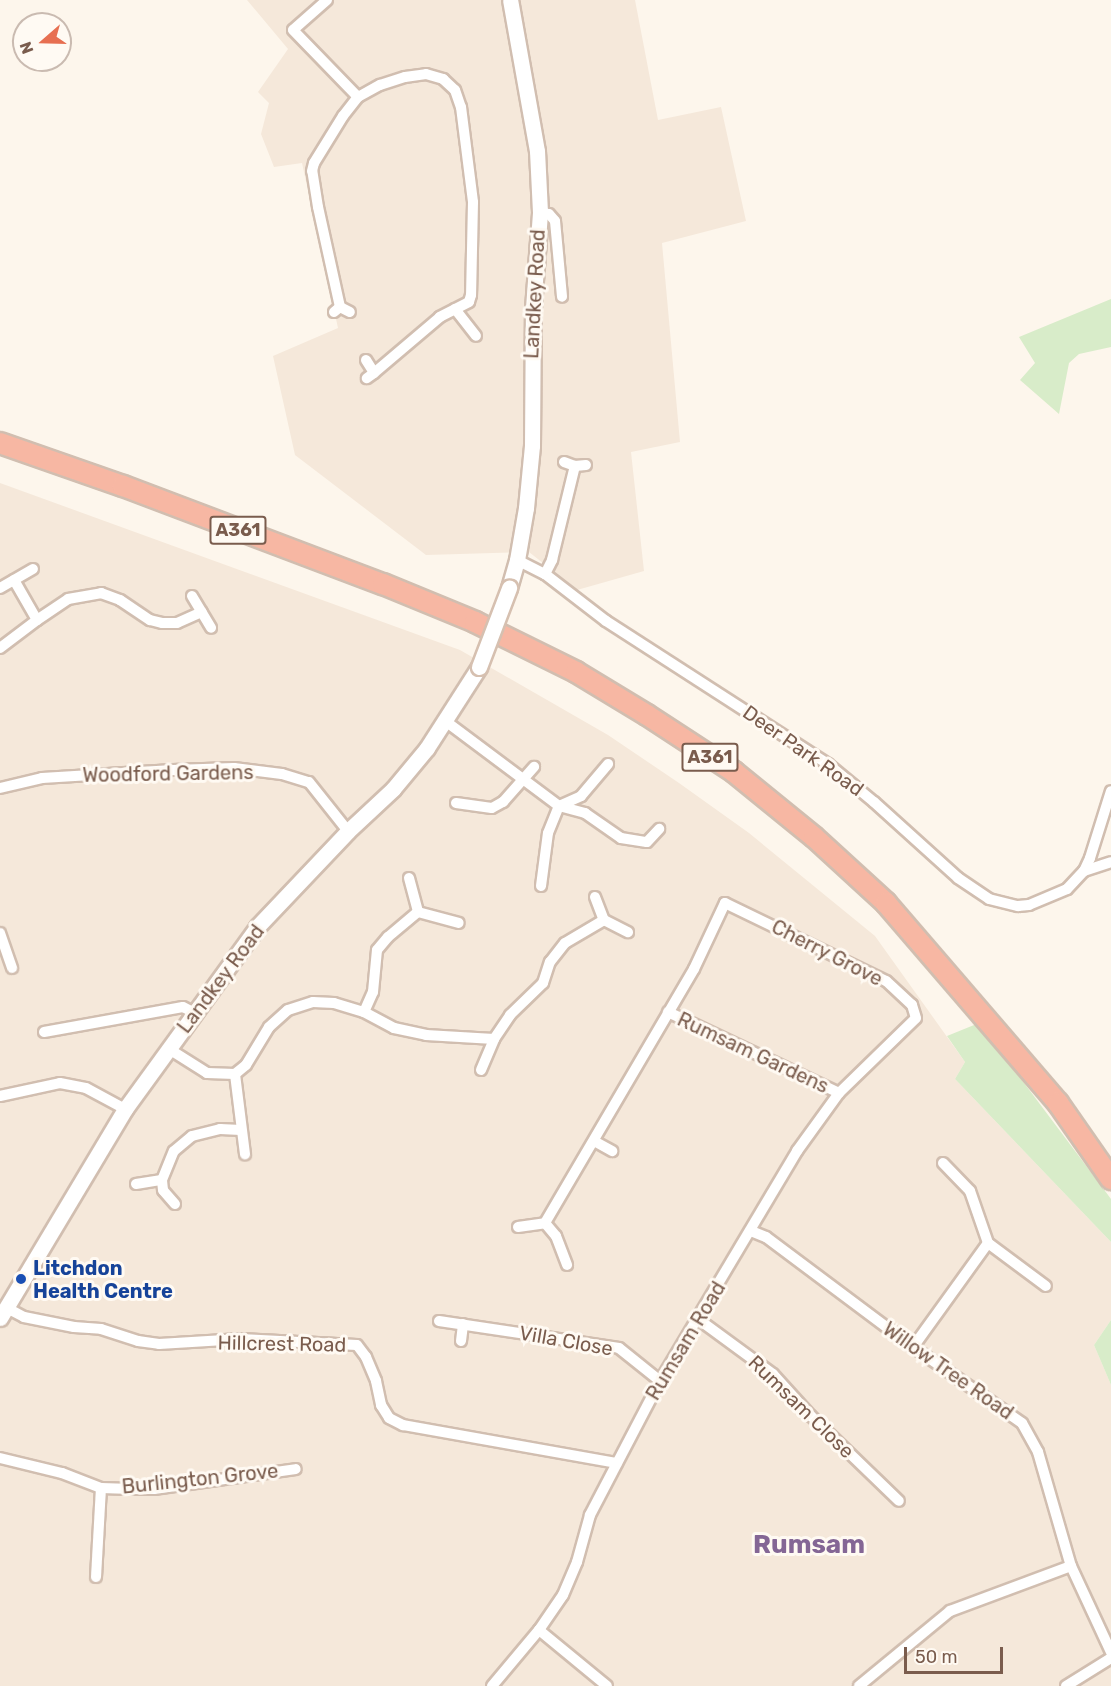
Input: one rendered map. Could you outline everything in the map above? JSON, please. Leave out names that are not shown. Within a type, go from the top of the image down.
[{"type":"highway","name":"A361","points":[[0,443],[167,502],[475,622],[576,672],[734,772],[814,837],[886,903],[1058,1103],[1111,1179]]},
{"type":"street","points":[[327,0],[293,30],[358,97]]},
{"type":"street","name":"Landkey Road","points":[[4,1313],[125,1109],[258,927],[348,831],[393,789],[427,748],[479,667],[517,560],[526,508],[532,446],[533,308],[540,212],[537,151],[510,0]]},
{"type":"street","points":[[341,310],[312,171],[314,163],[343,116],[358,97],[380,85],[405,77],[426,74],[443,79],[455,90],[461,107],[473,202],[471,296],[469,302],[440,317],[371,376],[366,360]]},
{"type":"street","points":[[540,212],[549,214],[555,221],[562,297]]},
{"type":"street","points":[[455,309],[476,336]]},
{"type":"street","points":[[545,574],[552,560],[575,464]]},
{"type":"street","name":"Deer Park Road","points":[[517,560],[545,574],[606,621],[828,764],[958,878],[985,897],[1018,906],[1033,904],[1063,892],[1084,871]]},
{"type":"street","points":[[0,588],[33,569]]},
{"type":"street","points":[[14,580],[37,621]]},
{"type":"street","points":[[0,648],[68,599],[101,593],[120,600],[150,620],[162,623],[177,624],[202,612]]},
{"type":"street","points":[[192,596],[212,627]]},
{"type":"street","points":[[444,720],[559,806],[585,813],[621,838],[646,842],[659,829]]},
{"type":"street","points":[[541,886],[548,833],[559,806],[581,796],[608,764]]},
{"type":"street","points":[[456,803],[492,808],[503,802],[534,767]]},
{"type":"street","name":"Woodford Gardens","points":[[0,788],[42,778],[72,776],[234,768],[270,772],[309,782],[348,831]]},
{"type":"street","points":[[1084,871],[1111,791]]},
{"type":"street","points":[[1084,871],[1111,862]]},
{"type":"street","points":[[409,878],[418,912]]},
{"type":"street","points":[[595,897],[604,920],[628,932]]},
{"type":"street","name":"Rumsam Gardens","points":[[545,1223],[560,1193],[594,1141],[694,969],[725,903]]},
{"type":"street","name":"Cherry Grove","points":[[725,903],[886,981],[912,1005],[916,1018]]},
{"type":"street","points":[[418,912],[459,923]]},
{"type":"street","points":[[364,1012],[373,992],[377,950],[388,937],[418,912]]},
{"type":"street","points":[[481,1070],[494,1039],[510,1015],[543,983],[550,962],[565,943],[604,920]]},
{"type":"street","points":[[1,939],[12,968]]},
{"type":"street","points":[[169,1049],[207,1073],[235,1074],[246,1065],[269,1027],[288,1010],[313,1002],[334,1003],[364,1012],[394,1028],[426,1035],[494,1039]]},
{"type":"street","points":[[44,1032],[183,1007],[195,1013]]},
{"type":"street","name":"Rumsam Gardens","points":[[668,1012],[839,1093]]},
{"type":"street","name":"Rumsam Road","points":[[492,1686],[539,1630],[563,1595],[577,1562],[590,1515],[660,1381],[797,1151],[839,1093],[916,1018]]},
{"type":"street","points":[[235,1074],[245,1154]]},
{"type":"street","points":[[0,1096],[60,1083],[86,1088],[125,1109]]},
{"type":"street","points":[[175,1204],[163,1190],[162,1180],[174,1151],[192,1136],[220,1129],[241,1130]]},
{"type":"street","points":[[594,1141],[612,1151]]},
{"type":"street","points":[[943,1163],[970,1191],[988,1243],[1046,1286]]},
{"type":"street","points":[[136,1184],[162,1180]]},
{"type":"street","points":[[518,1227],[545,1223],[556,1236],[567,1264]]},
{"type":"street","name":"Willow Tree Road","points":[[751,1231],[766,1237],[913,1347],[1022,1423],[1038,1452],[1071,1566],[1111,1652]]},
{"type":"street","points":[[913,1347],[988,1243]]},
{"type":"street","name":"Hillcrest Road","points":[[4,1313],[74,1327],[101,1329],[138,1341],[159,1344],[241,1339],[357,1346],[366,1357],[381,1405],[389,1418],[403,1425],[617,1463]]},
{"type":"street","name":"Rumsam Close","points":[[698,1319],[772,1374],[811,1416],[899,1501]]},
{"type":"street","name":"Villa Close","points":[[439,1321],[618,1348],[660,1381]]},
{"type":"street","points":[[461,1341],[463,1324]]},
{"type":"street","name":"Burlington Grove","points":[[0,1458],[62,1473],[101,1488],[154,1488],[296,1469]]},
{"type":"street","points":[[96,1577],[101,1488]]},
{"type":"street","points":[[859,1686],[950,1611],[1071,1566]]},
{"type":"street","points":[[539,1630],[607,1686]]},
{"type":"street","points":[[1066,1686],[1111,1658]]},
{"type":"shaded area","points":[[247,0],[635,0],[658,120],[721,107],[746,221],[662,243],[680,442],[631,452],[644,571],[577,590],[529,552],[426,555],[295,455],[273,356],[338,328],[302,163],[274,167],[261,134],[269,103],[258,92],[288,49]]},
{"type":"shaded area","points":[[0,483],[460,650],[608,735],[679,783],[749,833],[875,936],[965,1062],[955,1079],[1111,1242],[1111,1320],[1094,1345],[1111,1385],[1111,1686],[0,1686]]},
{"type":"green space","points":[[1111,299],[1111,347],[1079,354],[1069,363],[1059,414],[1020,380],[1035,363],[1019,337]]},
{"type":"green space","points":[[979,1023],[1111,1199],[1111,1242],[955,1079],[965,1062],[947,1036]]},
{"type":"green space","points":[[1111,1320],[1111,1385],[1094,1345]]},
{"type":"place","name":"Litchdon Health Centre","points":[[21,1279]]},
{"type":"district","name":"Rumsam","points":[[809,1545]]}]
